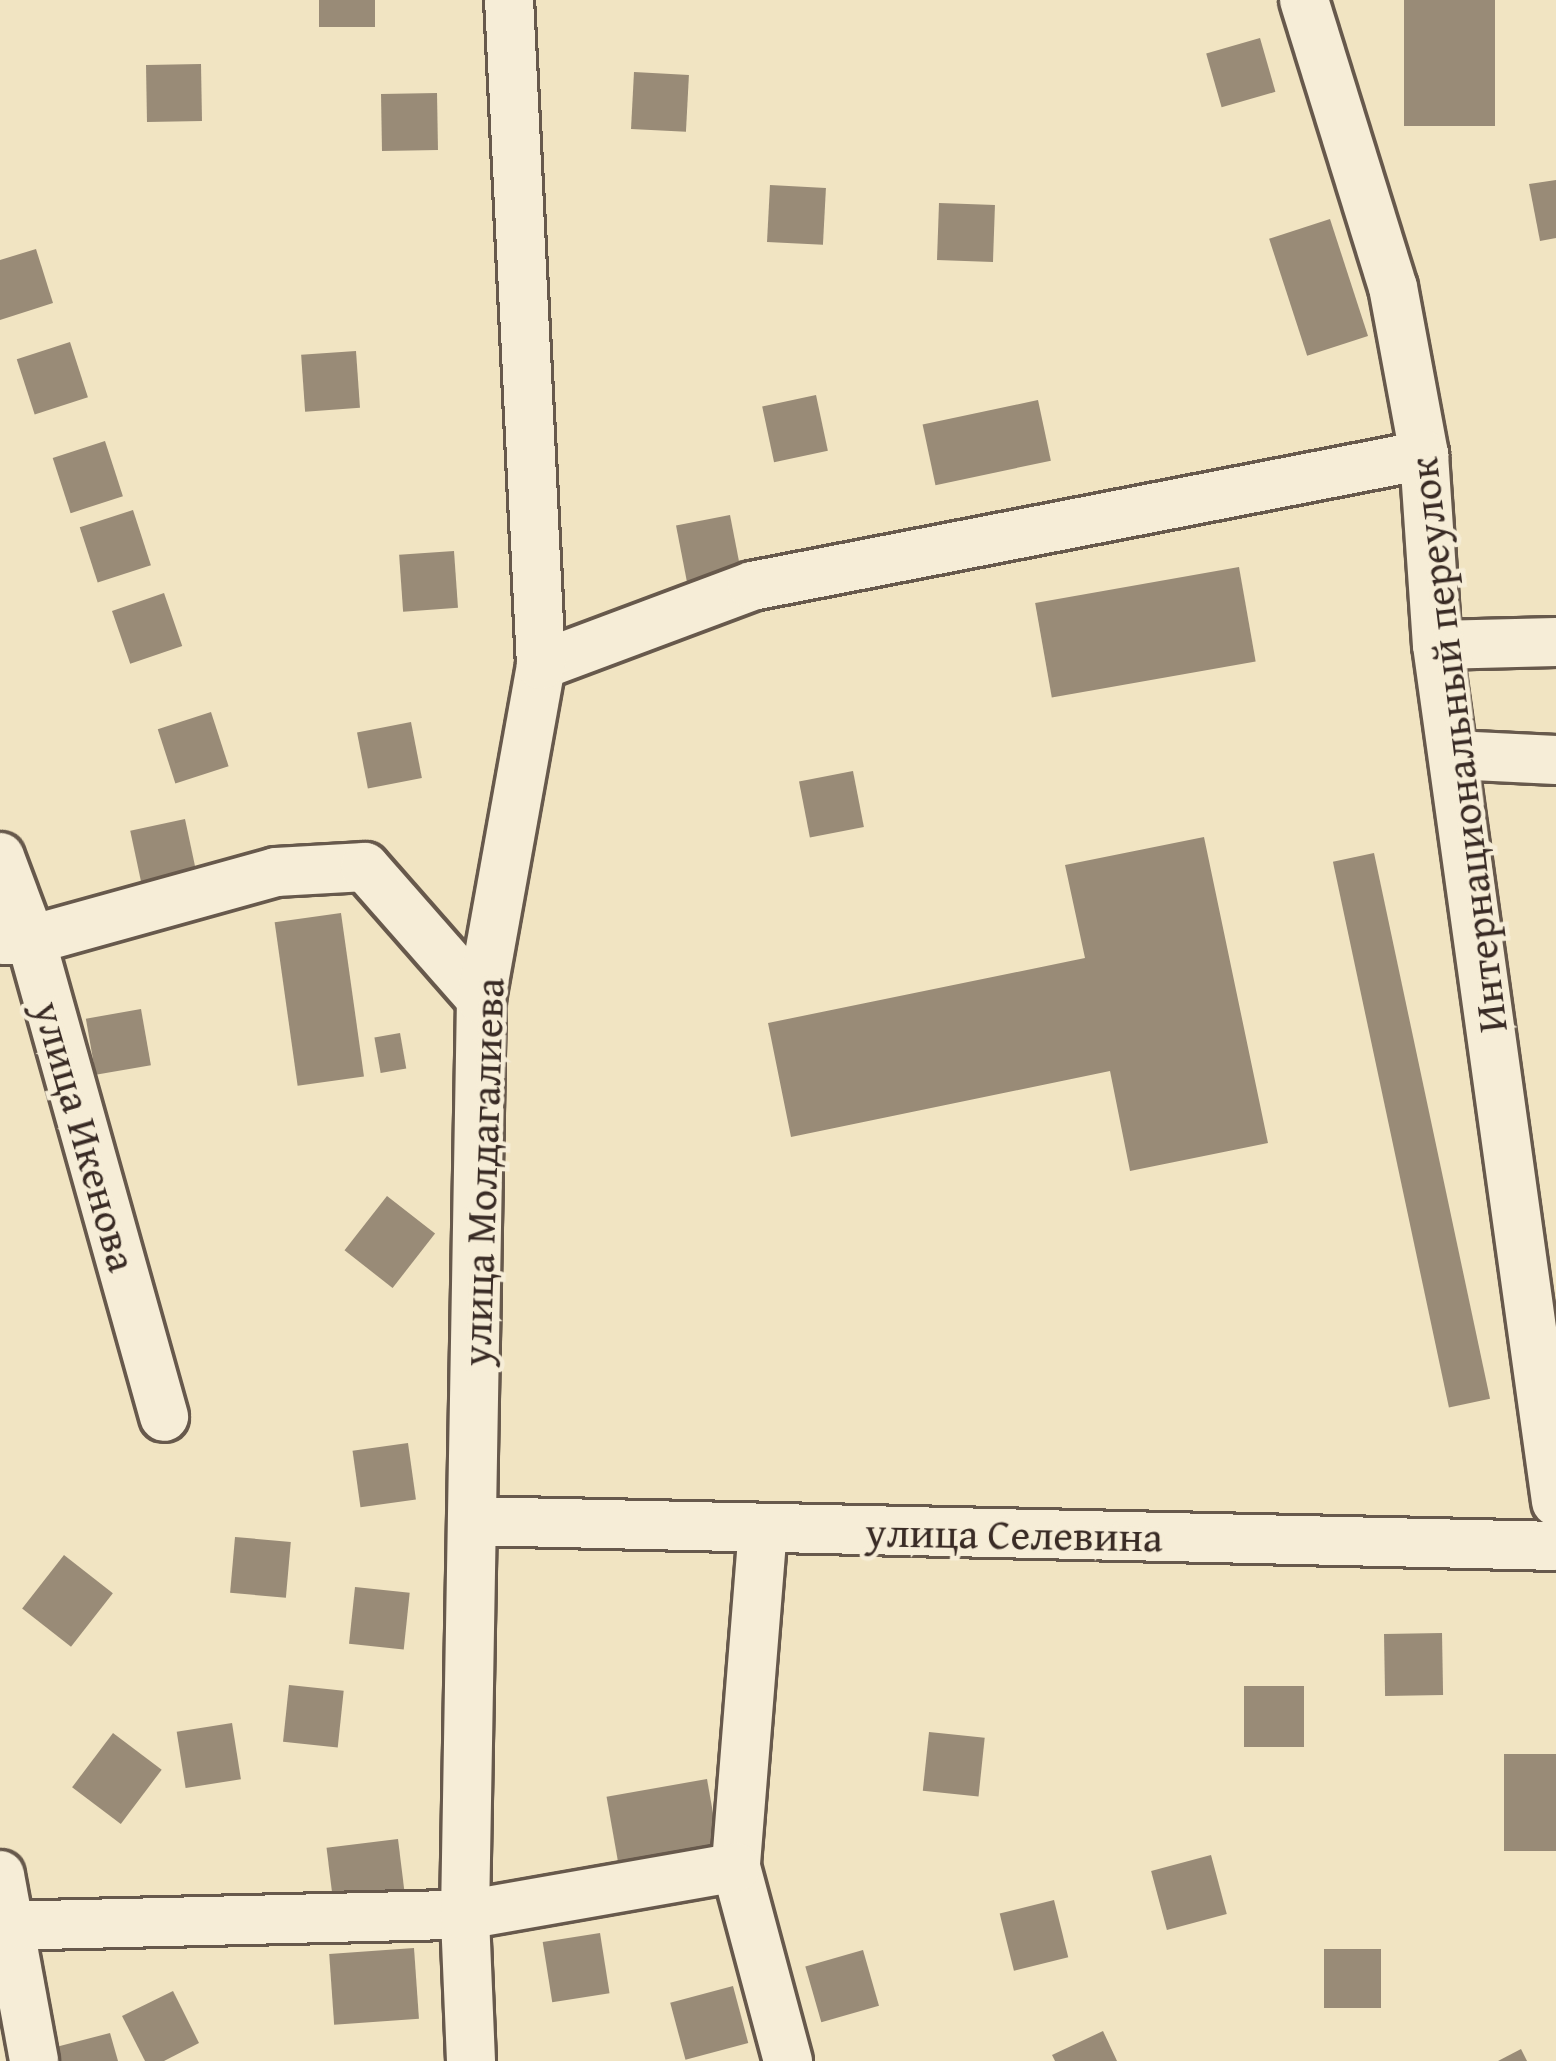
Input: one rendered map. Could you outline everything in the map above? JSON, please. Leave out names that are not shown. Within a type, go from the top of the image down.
[{"type":"street","name":"улица Молдагалиева","points":[[471,2061],[465,1915],[481,999],[541,665],[509,0]]},
{"type":"street","name":"Интернациональный переулок","points":[[1304,0],[1393,287],[1424,454],[1437,645],[1556,1502]]},
{"type":"street","points":[[541,665],[752,586],[1424,454]]},
{"type":"street","points":[[1437,645],[1556,642]]},
{"type":"street","points":[[1453,755],[1556,760]]},
{"type":"street","name":"улица Икенова","points":[[0,857],[16,940],[164,1417]]},
{"type":"street","points":[[16,940],[276,872],[365,867],[481,999]]},
{"type":"street","name":"улица Селевина","points":[[473,1521],[1556,1546]]},
{"type":"street","points":[[764,1528],[736,1868],[788,2061]]},
{"type":"street","points":[[7,1926],[465,1915],[736,1868]]},
{"type":"street","points":[[0,1875],[34,2061]]},
{"type":"building","points":[[319,0],[375,0],[375,27],[319,27]]},
{"type":"building","points":[[1404,0],[1495,0],[1495,126],[1404,126]]},
{"type":"building","points":[[1260,38],[1275,92],[1222,107],[1206,53]]},
{"type":"building","points":[[201,64],[202,121],[147,122],[146,65]]},
{"type":"building","points":[[634,72],[689,75],[686,132],[631,129]]},
{"type":"building","points":[[437,93],[438,150],[382,151],[381,94]]},
{"type":"building","points":[[1556,180],[1556,238],[1540,241],[1529,184]]},
{"type":"building","points":[[770,185],[826,188],[823,245],[767,242]]},
{"type":"building","points":[[939,203],[995,205],[993,262],[937,260]]},
{"type":"building","points":[[1330,219],[1368,336],[1307,356],[1269,239]]},
{"type":"building","points":[[36,249],[53,303],[0,320],[0,260]]},
{"type":"building","points":[[70,342],[88,397],[35,414],[17,359]]},
{"type":"building","points":[[356,351],[360,408],[305,412],[301,355]]},
{"type":"building","points":[[816,395],[828,451],[774,462],[762,406]]},
{"type":"building","points":[[1038,400],[1051,461],[935,485],[923,425]]},
{"type":"building","points":[[105,441],[123,496],[71,513],[53,458]]},
{"type":"building","points":[[133,510],[151,565],[98,582],[80,527]]},
{"type":"building","points":[[730,515],[741,571],[687,581],[676,525]]},
{"type":"building","points":[[454,551],[458,608],[403,612],[399,555]]},
{"type":"building","points":[[1239,567],[1256,662],[1052,697],[1035,603]]},
{"type":"building","points":[[164,593],[182,646],[130,664],[112,611]]},
{"type":"building","points":[[211,712],[229,766],[175,784],[158,729]]},
{"type":"building","points":[[411,722],[422,778],[368,788],[357,732]]},
{"type":"building","points":[[853,771],[864,827],[810,837],[799,781]]},
{"type":"building","points":[[185,819],[197,875],[142,886],[130,831]]},
{"type":"building","points":[[1204,837],[1268,1143],[1130,1171],[1110,1071],[791,1137],[768,1023],[1085,958],[1065,865]]},
{"type":"building","points":[[1374,853],[1490,1399],[1449,1408],[1333,862]]},
{"type":"building","points":[[341,913],[364,1076],[298,1086],[275,922]]},
{"type":"building","points":[[141,1009],[151,1065],[96,1075],[86,1019]]},
{"type":"building","points":[[400,1033],[406,1068],[381,1073],[374,1038]]},
{"type":"building","points":[[387,1196],[435,1234],[393,1288],[345,1250]]},
{"type":"building","points":[[408,1443],[416,1499],[360,1507],[353,1451]]},
{"type":"building","points":[[235,1537],[291,1542],[286,1598],[230,1593]]},
{"type":"building","points":[[64,1555],[113,1593],[71,1647],[22,1609]]},
{"type":"building","points":[[355,1587],[410,1593],[404,1649],[349,1644]]},
{"type":"building","points":[[1442,1633],[1443,1695],[1385,1696],[1384,1634]]},
{"type":"building","points":[[289,1685],[344,1691],[338,1747],[283,1742]]},
{"type":"building","points":[[1244,1686],[1304,1686],[1304,1747],[1244,1747]]},
{"type":"building","points":[[232,1723],[241,1779],[186,1788],[177,1732]]},
{"type":"building","points":[[929,1732],[985,1738],[979,1797],[923,1791]]},
{"type":"building","points":[[113,1733],[162,1770],[121,1824],[72,1787]]},
{"type":"building","points":[[1504,1754],[1556,1754],[1556,1851],[1504,1851]]},
{"type":"building","points":[[707,1779],[720,1854],[620,1872],[607,1797]]},
{"type":"building","points":[[398,1839],[405,1897],[334,1905],[327,1848]]},
{"type":"building","points":[[1211,1855],[1227,1914],[1167,1930],[1151,1871]]},
{"type":"building","points":[[1054,1900],[1068,1957],[1014,1971],[1000,1914]]},
{"type":"building","points":[[600,1933],[610,1993],[552,2002],[543,1942]]},
{"type":"building","points":[[414,1948],[419,2019],[334,2025],[329,1954]]},
{"type":"building","points":[[1324,1949],[1381,1949],[1381,2008],[1324,2008]]},
{"type":"building","points":[[863,1950],[879,2006],[821,2022],[805,1967]]},
{"type":"building","points":[[733,1986],[748,2043],[685,2060],[670,2003]]},
{"type":"building","points":[[173,1991],[199,2043],[164,2061],[145,2061],[122,2016]]},
{"type":"building","points":[[1103,2031],[1117,2061],[1055,2061],[1052,2055]]},
{"type":"building","points":[[110,2033],[118,2061],[59,2061],[56,2047]]},
{"type":"building","points":[[1521,2049],[1527,2061],[1498,2061]]}]
